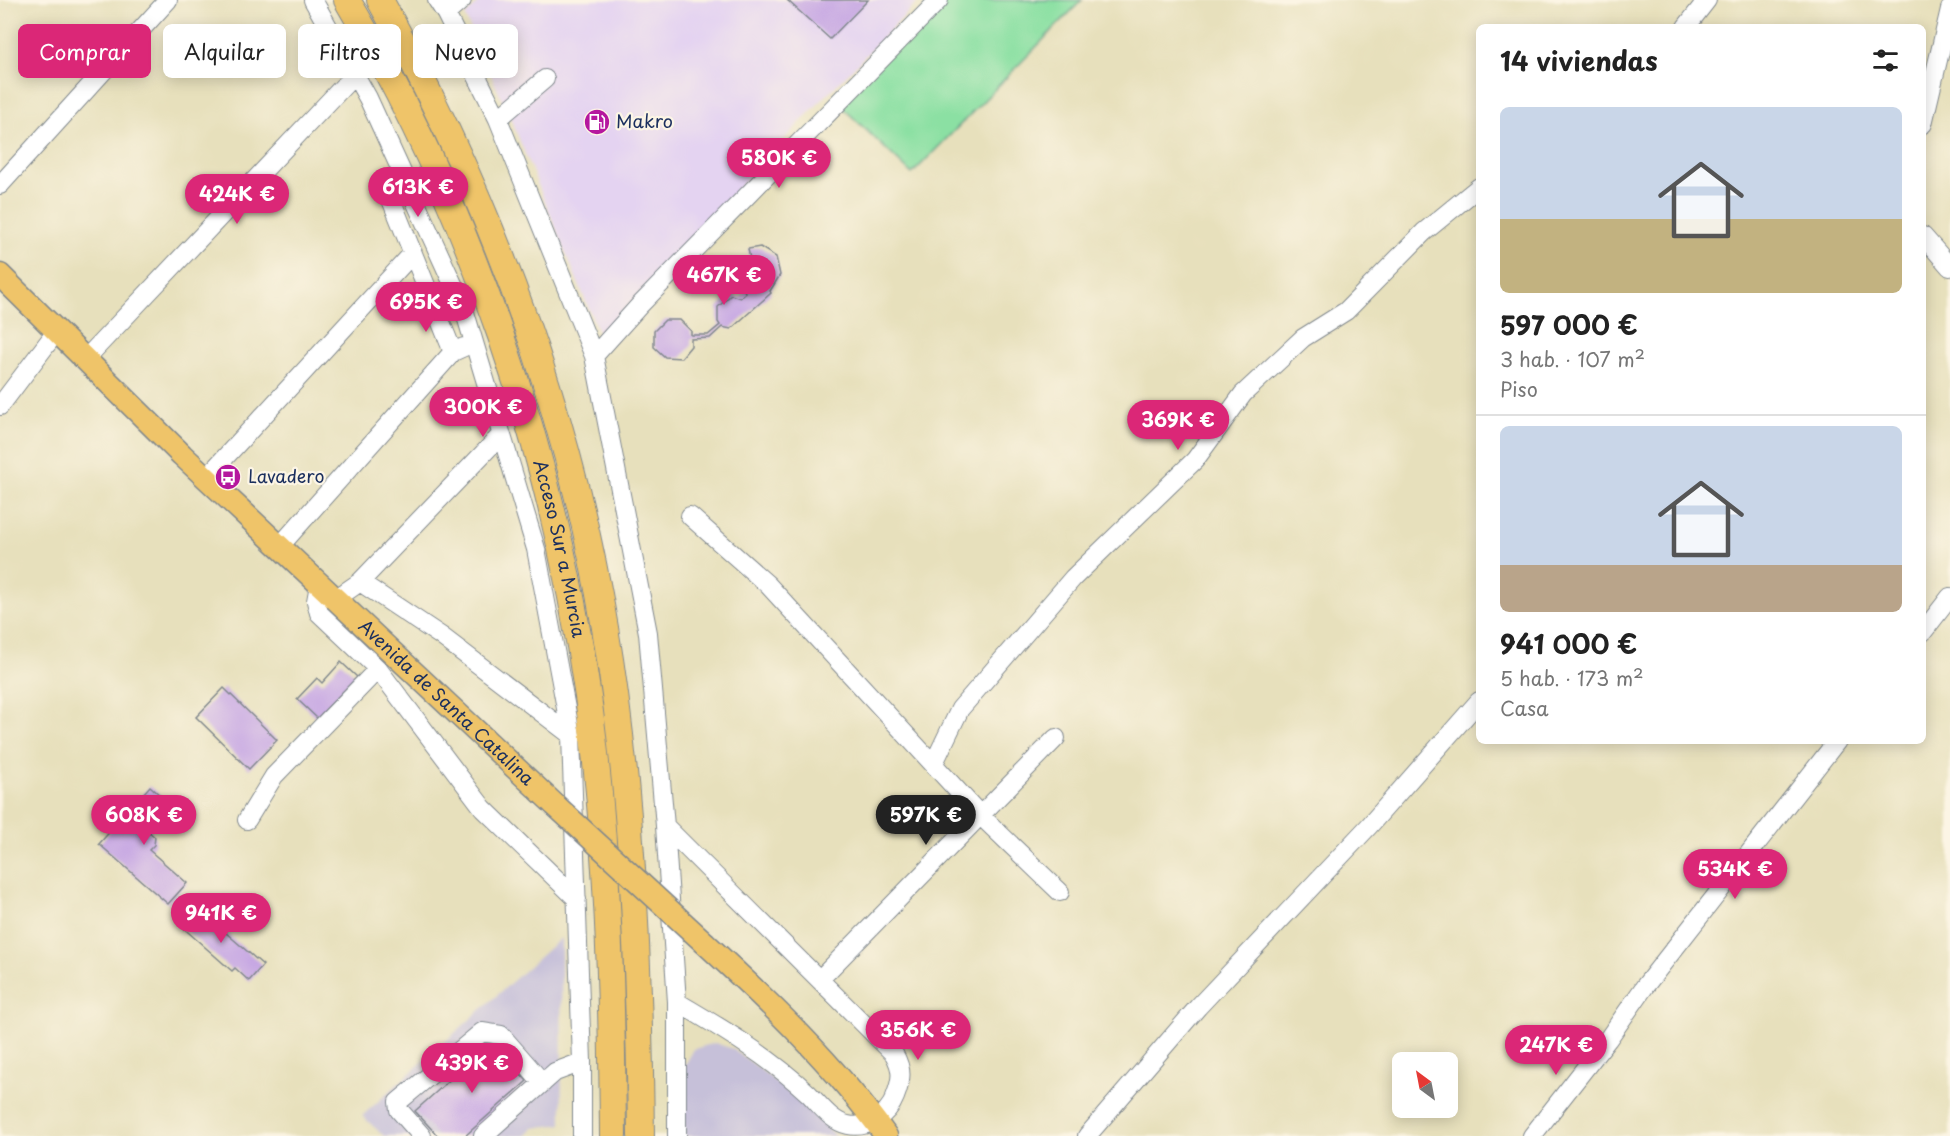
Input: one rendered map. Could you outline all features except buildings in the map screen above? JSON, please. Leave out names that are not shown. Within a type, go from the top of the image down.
[{"type":"highway","name":"Acceso Sur a Murcia","points":[[347,0],[417,132],[470,255],[521,401],[556,528],[581,654],[595,754],[607,922],[613,1136]]},
{"type":"highway","name":"Acceso Sur a Murcia","points":[[380,0],[453,143],[514,291],[550,395],[583,521],[605,628],[630,835],[641,1136]]},
{"type":"main road","name":"Avenida de Santa Catalina","points":[[0,275],[326,593],[763,997],[819,1055],[881,1128]]},
{"type":"street","points":[[0,185],[168,0]]},
{"type":"street","points":[[313,0],[327,24]]},
{"type":"street","points":[[462,0],[441,7],[498,119],[594,356],[648,633],[665,825],[677,1002],[677,1136]]},
{"type":"street","points":[[594,356],[647,298],[939,0]]},
{"type":"street","points":[[1688,24],[1707,0]]},
{"type":"street","points":[[1926,111],[1950,9]]},
{"type":"street","points":[[92,352],[351,78]]},
{"type":"street","points":[[357,78],[463,306],[536,549],[571,735],[582,1062],[582,1136]]},
{"type":"street","points":[[498,119],[545,79]]},
{"type":"street","points":[[934,763],[960,709],[1073,578],[1194,460],[1243,394],[1303,338],[1346,311],[1424,232],[1476,189]]},
{"type":"street","points":[[390,197],[453,352]]},
{"type":"street","points":[[1926,239],[1950,267]]},
{"type":"street","points":[[206,478],[413,253]]},
{"type":"street","points":[[424,282],[448,272]]},
{"type":"street","points":[[0,406],[56,332]]},
{"type":"street","points":[[279,548],[453,352],[474,343]]},
{"type":"street","points":[[501,435],[360,582],[326,593],[316,601],[319,612],[378,669],[483,808],[577,898]]},
{"type":"street","points":[[690,516],[768,585],[981,816],[1060,892]]},
{"type":"street","points":[[360,582],[441,636],[571,735]]},
{"type":"street","points":[[1926,628],[1950,597]]},
{"type":"street","points":[[247,820],[274,776],[378,669]]},
{"type":"street","points":[[1087,1136],[1198,1007],[1369,826],[1476,704]]},
{"type":"street","points":[[820,979],[1056,738]]},
{"type":"street","points":[[1532,1136],[1835,744]]},
{"type":"street","points":[[665,825],[894,1054],[901,1067],[899,1086],[881,1128],[846,1125],[835,1120],[802,1088],[733,1034],[677,1002]]},
{"type":"street","points":[[422,1136],[399,1110],[398,1102],[482,1032],[501,1035],[543,1083]]},
{"type":"street","points":[[483,1136],[555,1072],[582,1062]]},
{"type":"shaded area","points":[[481,0],[920,0],[809,113],[600,336],[492,78],[518,78],[518,24],[469,24],[465,16]]},
{"type":"shaded area","points":[[561,938],[562,1124],[533,1128],[526,1136],[384,1136],[362,1116]]},
{"type":"shaded area","points":[[715,1043],[733,1049],[756,1066],[804,1104],[835,1136],[684,1136],[684,1067],[694,1049]]},
{"type":"green space","points":[[939,0],[1082,0],[912,174],[838,103]]},
{"type":"place","name":"Makro","points":[[597,122]]},
{"type":"place","name":"Lavadero","points":[[228,477]]}]
